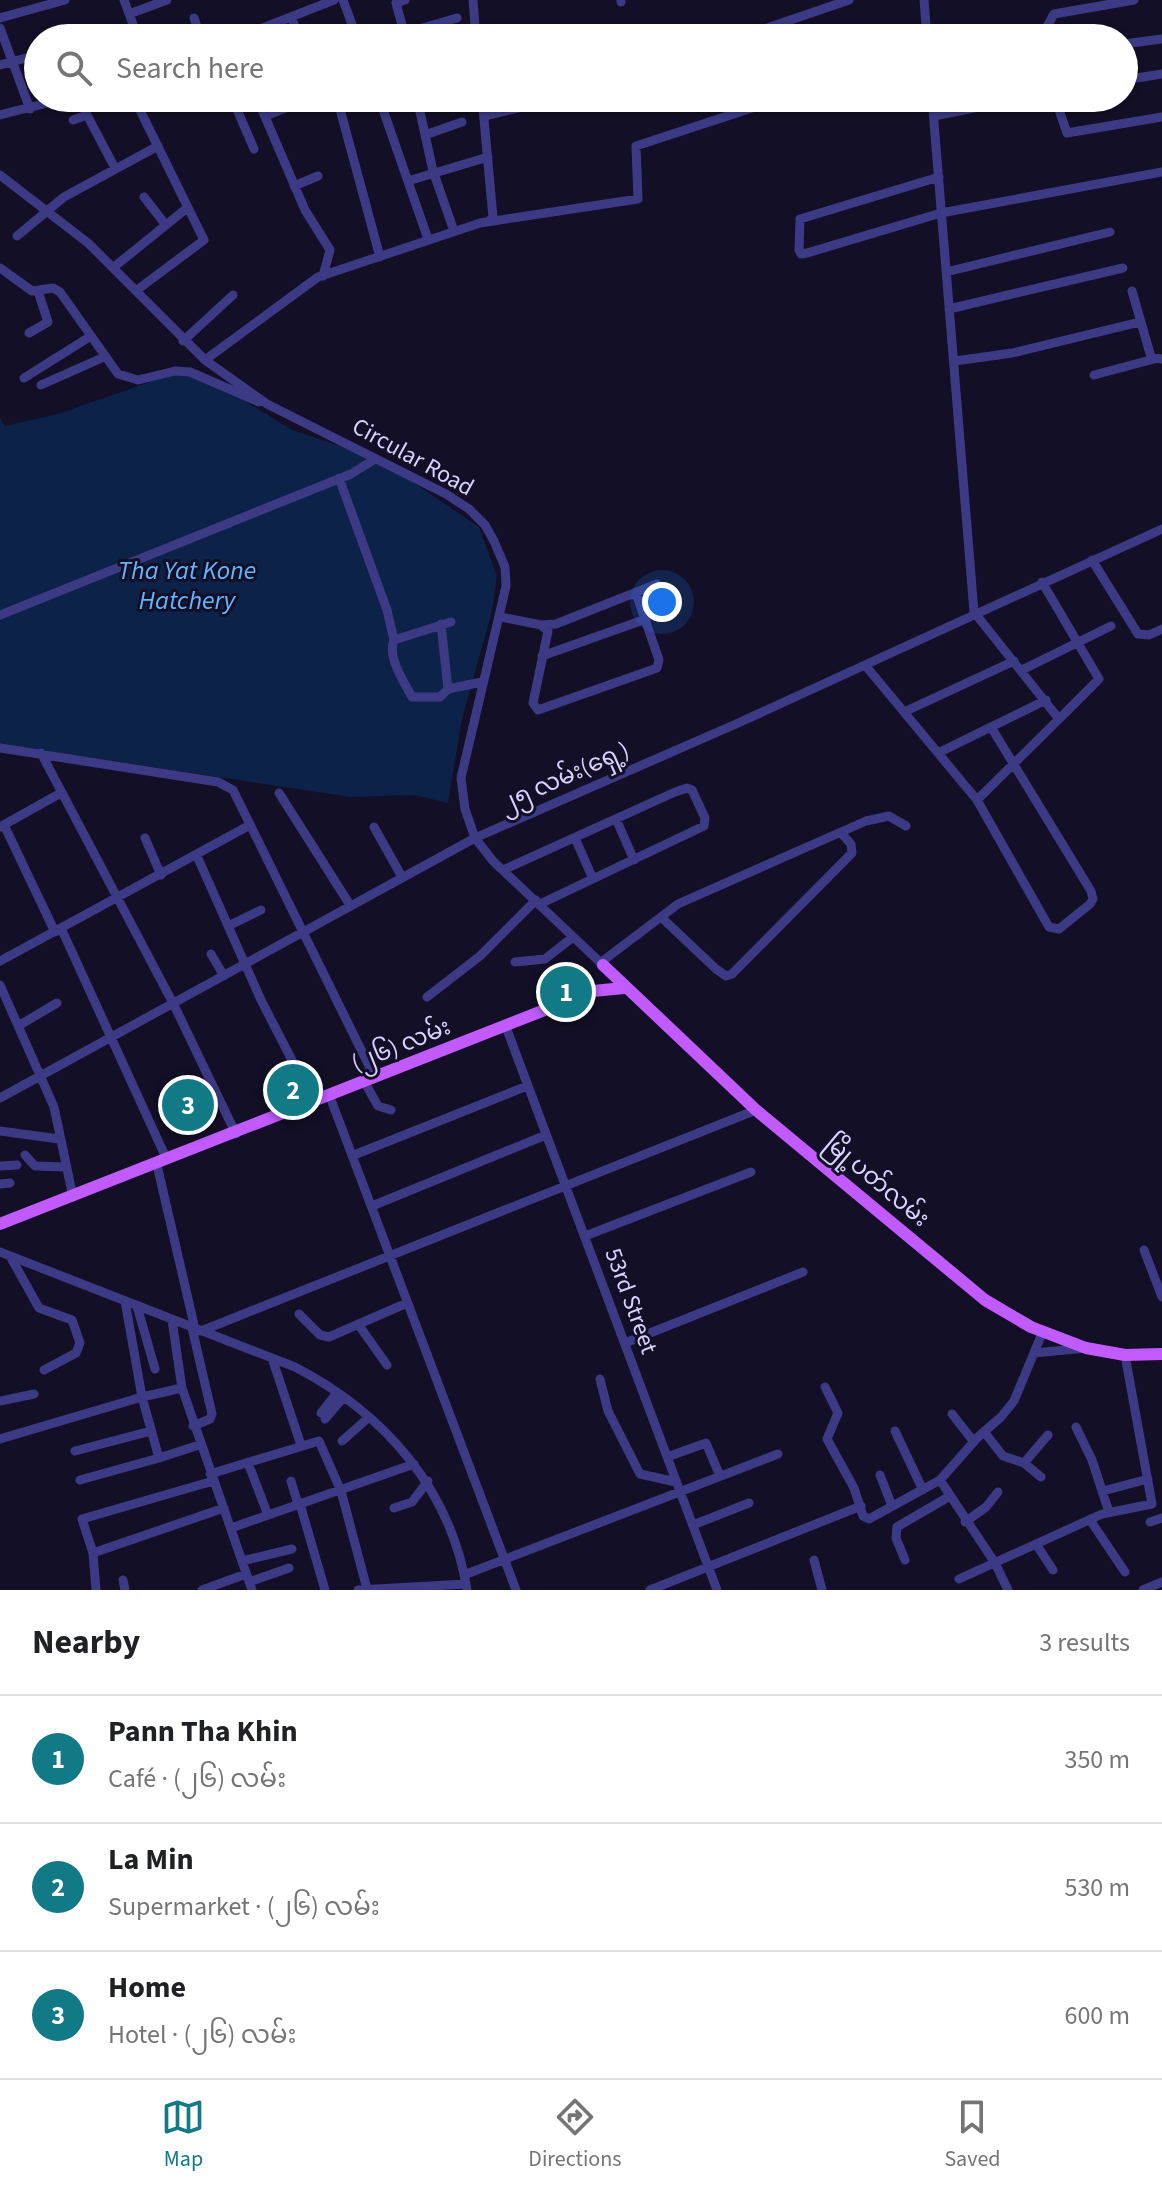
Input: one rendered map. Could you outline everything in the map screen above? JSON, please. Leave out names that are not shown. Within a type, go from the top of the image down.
[{"type":"main road","name":"မြို့ပတ်လမ်း","points":[[602,964],[756,1110],[985,1300],[1043,1331],[1086,1348],[1125,1355],[1162,1354]]},
{"type":"main road","points":[[593,991],[601,981],[602,964]]},
{"type":"main road","name":"(၂၆) လမ်း","points":[[0,1224],[236,1134],[593,991],[624,988]]},
{"type":"street","points":[[0,18],[65,0]]},
{"type":"street","points":[[124,0],[133,24]]},
{"type":"street","points":[[129,14],[167,0]]},
{"type":"street","points":[[277,24],[334,0]]},
{"type":"street","points":[[343,0],[352,24]]},
{"type":"street","points":[[402,24],[396,3],[405,0]]},
{"type":"street","points":[[473,0],[475,24]]},
{"type":"street","points":[[779,24],[849,0]]},
{"type":"street","points":[[924,0],[926,24]]},
{"type":"street","points":[[1048,24],[1054,14],[1134,0]]},
{"type":"street","points":[[291,17],[294,24]]},
{"type":"street","points":[[194,18],[196,24]]},
{"type":"street","points":[[440,24],[457,18]]},
{"type":"street","points":[[0,28],[24,92]]},
{"type":"street","points":[[1138,42],[1162,39]]},
{"type":"street","points":[[0,65],[24,59]]},
{"type":"street","points":[[1138,78],[1162,74]]},
{"type":"street","points":[[0,115],[24,110]]},
{"type":"street","points":[[137,290],[203,244],[203,238],[141,112]]},
{"type":"street","points":[[238,112],[254,149]]},
{"type":"street","points":[[263,112],[294,186],[330,250],[323,276]]},
{"type":"street","points":[[265,116],[275,112]]},
{"type":"street","points":[[341,112],[380,257]]},
{"type":"street","points":[[384,112],[428,239]]},
{"type":"street","points":[[422,112],[433,171],[454,231]]},
{"type":"street","points":[[484,112],[481,159],[493,217],[485,222]]},
{"type":"street","points":[[484,116],[501,112]]},
{"type":"street","points":[[205,360],[310,281],[323,276],[485,222],[638,199],[636,146],[740,112]]},
{"type":"street","points":[[934,112],[974,612],[1059,719]]},
{"type":"street","points":[[934,116],[954,112]]},
{"type":"street","points":[[1060,112],[1067,133],[1162,117]]},
{"type":"street","points":[[73,120],[87,115],[115,168]]},
{"type":"street","points":[[425,135],[462,122]]},
{"type":"street","points":[[17,236],[48,210],[115,168],[158,146]]},
{"type":"street","points":[[408,181],[481,159]]},
{"type":"street","points":[[939,177],[800,219],[801,254],[941,213],[1162,172]]},
{"type":"street","name":"Circular Road","points":[[0,175],[48,210],[114,267],[183,341],[205,360],[267,404],[446,494],[485,525],[505,567],[506,586],[461,778],[465,809],[475,838],[503,870],[602,964]]},
{"type":"street","points":[[294,186],[318,176]]},
{"type":"street","points":[[144,197],[165,224]]},
{"type":"street","points":[[114,267],[187,208]]},
{"type":"street","points":[[946,272],[1110,232]]},
{"type":"street","points":[[0,268],[32,291],[53,288],[67,299],[118,374],[130,380],[190,372],[242,397],[267,404]]},
{"type":"street","points":[[949,309],[1123,268]]},
{"type":"street","points":[[29,333],[48,322],[38,291]]},
{"type":"street","points":[[1094,375],[1158,359],[1140,322],[1132,291]]},
{"type":"street","points":[[183,341],[233,295]]},
{"type":"street","points":[[955,361],[1012,353],[1140,322]]},
{"type":"street","points":[[24,378],[91,336]]},
{"type":"street","points":[[41,385],[104,357]]},
{"type":"street","points":[[0,615],[339,478],[375,459]]},
{"type":"street","points":[[339,478],[387,610],[394,640],[391,647],[412,697],[440,697],[448,689],[482,682]]},
{"type":"street","name":"၂၅ လမ်း(ရှေ့)","points":[[0,1098],[475,838],[865,665],[974,612],[1160,533]]},
{"type":"street","points":[[1092,560],[1138,634],[1149,635],[1162,629]]},
{"type":"street","points":[[977,800],[1099,682],[1042,582]]},
{"type":"street","points":[[501,617],[541,625],[556,624],[657,584]]},
{"type":"street","points":[[541,625],[548,631],[533,703],[538,710],[657,668],[659,660],[636,593]]},
{"type":"street","points":[[542,656],[646,619]]},
{"type":"street","points":[[394,640],[446,623],[448,689]]},
{"type":"street","points":[[1022,670],[1111,626]]},
{"type":"street","points":[[904,712],[1014,661]]},
{"type":"street","points":[[865,665],[977,800],[1049,927],[1059,929],[1093,899],[1016,764],[991,727]]},
{"type":"street","points":[[938,753],[1046,700]]},
{"type":"street","points":[[0,748],[218,782],[233,790],[304,932],[370,1080],[378,1106],[391,1110]]},
{"type":"street","points":[[41,753],[59,794],[174,1005],[236,1134]]},
{"type":"street","points":[[427,997],[480,956],[538,902],[704,826],[705,818],[697,797],[687,788],[503,870]]},
{"type":"street","points":[[279,793],[350,905]]},
{"type":"street","points":[[59,794],[2,826],[58,930],[110,1039],[162,1162],[212,1414],[210,1419],[193,1426]]},
{"type":"street","points":[[602,964],[661,917],[692,898],[841,833],[889,816],[906,826]]},
{"type":"street","points":[[616,819],[634,860]]},
{"type":"street","points":[[0,961],[250,825]]},
{"type":"street","points":[[374,827],[402,877]]},
{"type":"street","points":[[661,917],[716,969],[726,976],[732,974],[852,853],[851,844],[841,833]]},
{"type":"street","points":[[145,838],[161,875]]},
{"type":"street","points":[[575,838],[593,879]]},
{"type":"street","points":[[197,856],[245,964],[314,1103]]},
{"type":"street","points":[[228,926],[261,910]]},
{"type":"street","points":[[515,962],[545,959],[573,937]]},
{"type":"street","points":[[211,954],[224,976]]},
{"type":"street","points":[[0,985],[54,1107],[73,1197]]},
{"type":"street","points":[[18,1026],[57,1003]]},
{"type":"street","name":"53rd Street","points":[[506,1027],[717,1590]]},
{"type":"street","points":[[354,1155],[527,1086]]},
{"type":"street","points":[[330,1097],[516,1590]]},
{"type":"street","points":[[196,1330],[392,1257],[756,1110]]},
{"type":"street","points":[[0,1131],[59,1139]]},
{"type":"street","points":[[372,1206],[546,1135]]},
{"type":"street","points":[[25,1155],[35,1166],[65,1167]]},
{"type":"street","points":[[0,1166],[17,1165]]},
{"type":"street","points":[[585,1236],[751,1172]]},
{"type":"street","points":[[1144,1250],[1162,1297]]},
{"type":"street","points":[[5,1254],[310,1375],[368,1418],[428,1481],[449,1526],[466,1583]]},
{"type":"street","points":[[5,1254],[39,1308],[72,1320],[79,1333],[76,1353],[44,1370]]},
{"type":"street","points":[[625,1343],[803,1272]]},
{"type":"street","points":[[125,1301],[142,1397],[159,1458]]},
{"type":"street","points":[[299,1314],[325,1337],[407,1303]]},
{"type":"street","points":[[137,1306],[155,1369]]},
{"type":"street","points":[[172,1320],[182,1388],[193,1426],[249,1582]]},
{"type":"street","points":[[358,1324],[387,1365]]},
{"type":"street","points":[[825,1387],[838,1413],[827,1439],[866,1519],[940,1480],[985,1433],[1014,1401],[1043,1331]]},
{"type":"street","points":[[1034,1353],[1086,1348]]},
{"type":"street","points":[[959,1579],[1109,1512],[1152,1504],[1125,1355]]},
{"type":"street","points":[[272,1358],[301,1445]]},
{"type":"street","points":[[600,1379],[608,1411],[640,1474],[678,1486]]},
{"type":"street","points":[[0,1439],[182,1388]]},
{"type":"street","points":[[0,1401],[34,1394]]},
{"type":"street","points":[[323,1416],[339,1396]]},
{"type":"street","points":[[952,1414],[974,1442]]},
{"type":"street","points":[[342,1441],[368,1418]]},
{"type":"street","points":[[1076,1427],[1109,1512]]},
{"type":"street","points":[[75,1451],[151,1431]]},
{"type":"street","points":[[895,1431],[923,1490]]},
{"type":"street","points":[[985,1433],[1003,1456],[1024,1463],[1041,1477]]},
{"type":"street","points":[[1024,1463],[1048,1435]]},
{"type":"street","points":[[96,1590],[93,1553],[82,1519],[319,1441],[341,1491],[369,1589],[466,1583],[505,1559],[678,1486],[720,1476],[778,1454]]},
{"type":"street","points":[[667,1457],[706,1443],[720,1476]]},
{"type":"street","points":[[80,1480],[199,1445]]},
{"type":"street","points":[[248,1463],[268,1515]]},
{"type":"street","points":[[231,1528],[414,1464]]},
{"type":"street","points":[[880,1475],[892,1506]]},
{"type":"street","points":[[1103,1491],[1148,1479]]},
{"type":"street","points":[[940,1480],[995,1563],[1008,1590]]},
{"type":"street","points":[[291,1481],[325,1590]]},
{"type":"street","points":[[394,1508],[412,1502],[428,1481]]},
{"type":"street","points":[[965,1522],[986,1507],[998,1492]]},
{"type":"street","points":[[905,1560],[896,1538],[897,1527],[950,1496]]},
{"type":"street","points":[[693,1525],[749,1503]]},
{"type":"street","points":[[650,1590],[861,1506]]},
{"type":"street","points":[[93,1553],[224,1508]]},
{"type":"street","points":[[1150,1522],[1162,1518]]},
{"type":"street","points":[[1090,1520],[1125,1572]]},
{"type":"street","points":[[1036,1544],[1053,1570]]},
{"type":"street","points":[[242,1561],[292,1549]]},
{"type":"street","points":[[814,1560],[822,1590]]},
{"type":"street","points":[[202,1590],[249,1582],[289,1568]]},
{"type":"street","points":[[1143,1590],[1162,1582]]},
{"type":"water","name":"Tha Yat Kone Hatchery","points":[[178,372],[234,394],[292,430],[352,450],[397,471],[479,527],[497,576],[492,611],[462,719],[448,803],[414,795],[350,797],[0,744],[0,418],[5,426],[58,414]]},
{"type":"place","name":"Pann Tha Khin","points":[[566,992]]},
{"type":"place","name":"La Min","points":[[293,1090]]},
{"type":"place","name":"Home","points":[[188,1105]]}]
